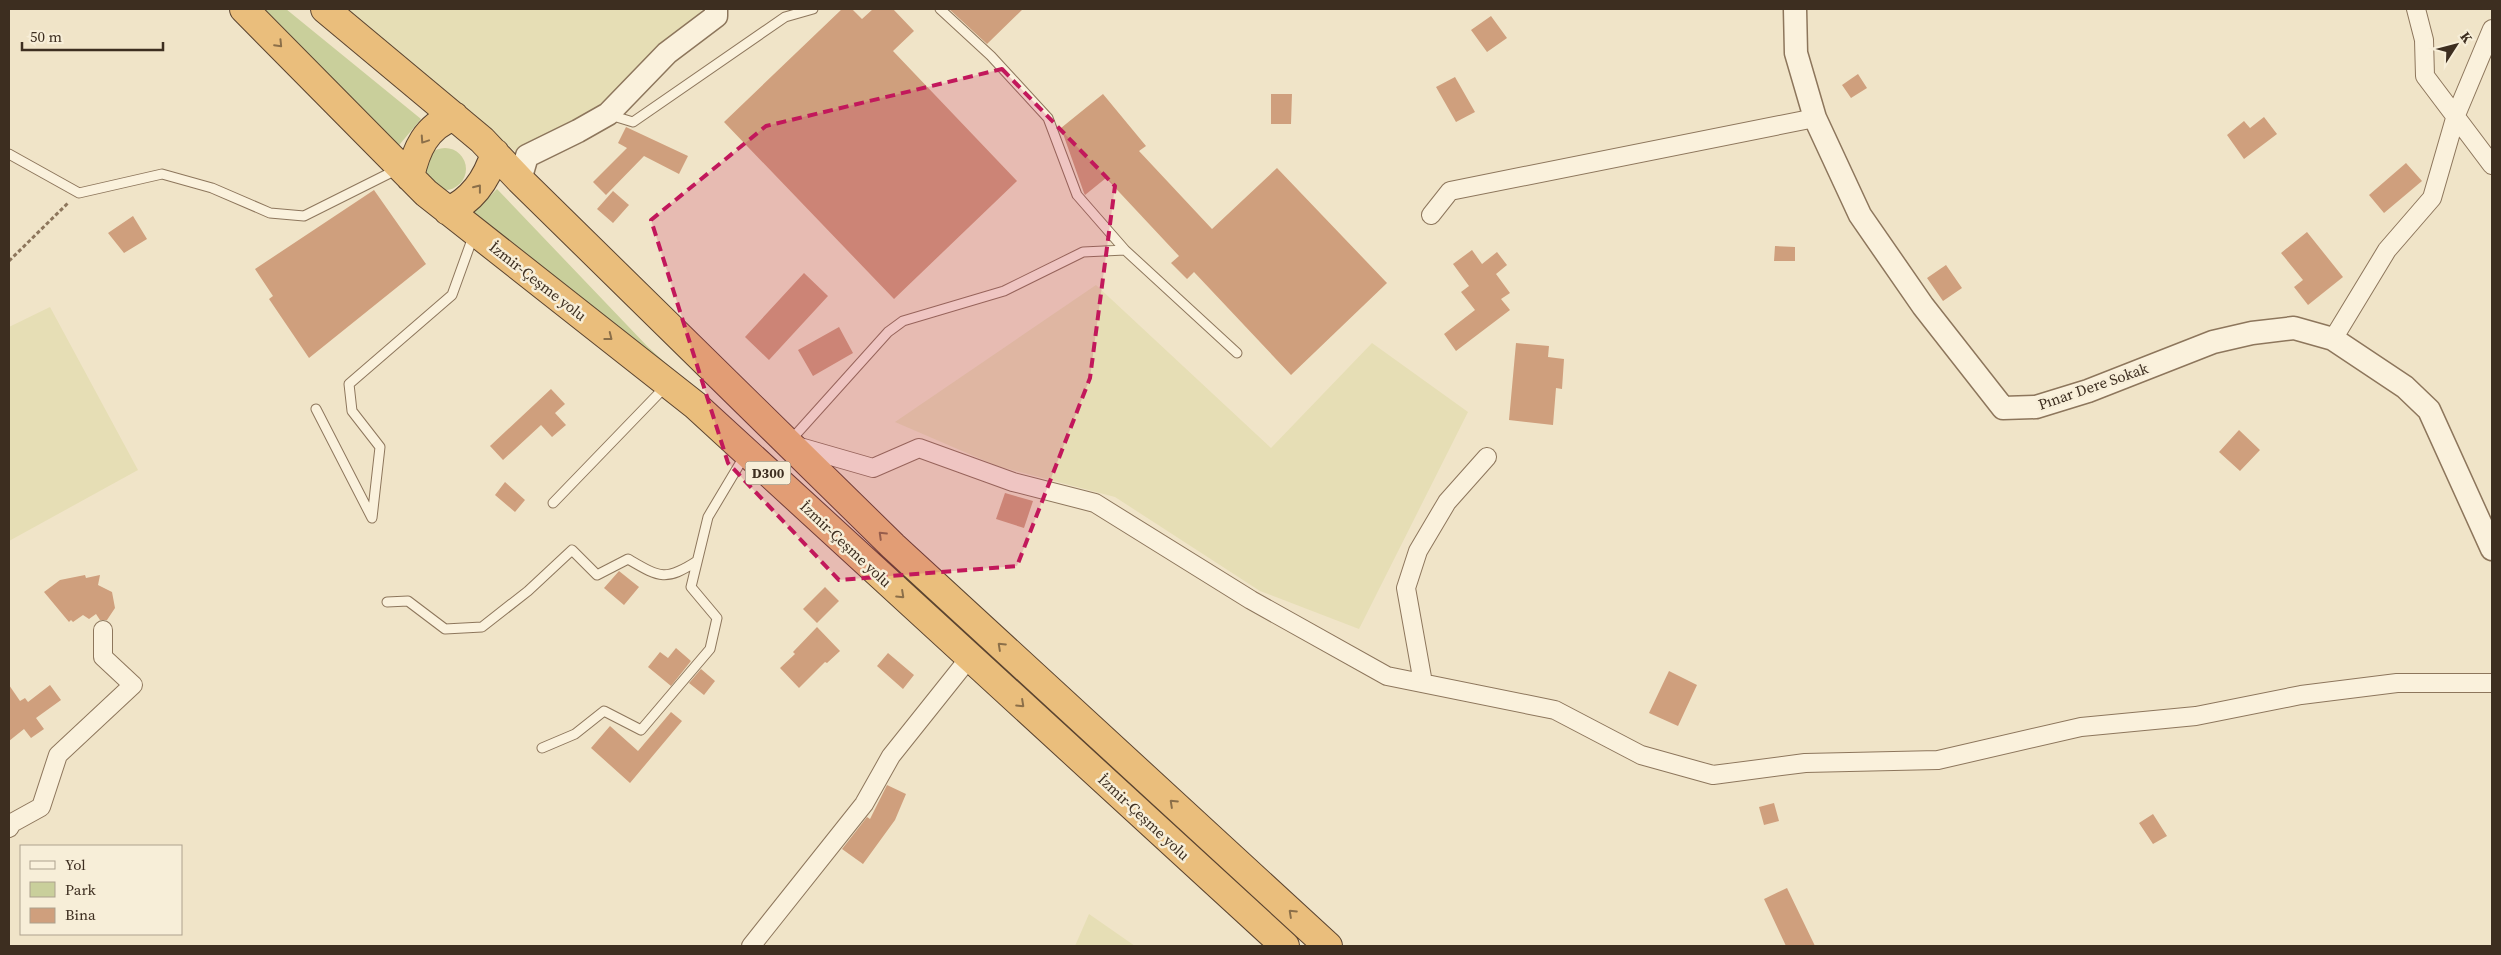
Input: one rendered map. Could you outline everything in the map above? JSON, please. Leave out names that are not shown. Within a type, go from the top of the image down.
[{"type":"highway","name":"İzmir-Çeşme yolu","points":[[244,9],[405,173],[448,211],[695,405],[1285,946]]},
{"type":"highway","name":"İzmir-Çeşme yolu","points":[[325,9],[482,140],[520,180],[893,546],[1328,946]]},
{"type":"highway","points":[[405,173],[423,140],[438,124],[454,116]]},
{"type":"highway","points":[[448,211],[475,193],[491,166],[495,153]]},
{"type":"street","points":[[520,180],[527,156],[608,114],[667,53],[716,16],[716,9]]},
{"type":"street","name":"Pınar Dere Sokak","points":[[1795,9],[1796,53],[1815,118],[1860,215],[1923,306],[2002,408],[2036,407],[2088,391],[2213,342],[2252,333],[2294,328],[2333,339],[2405,387],[2429,410],[2492,549]]},
{"type":"street","points":[[2416,9],[2424,40],[2425,76],[2492,164]]},
{"type":"street","points":[[2333,339],[2388,250],[2432,198],[2456,115],[2492,29]]},
{"type":"street","points":[[1431,215],[1450,191],[1815,118]]},
{"type":"street","points":[[788,443],[873,468],[919,448],[1013,482],[1095,503],[1251,600],[1387,676],[1556,710],[1641,755],[1713,775],[1806,763],[1938,760],[2081,727],[2196,716],[2301,695],[2397,683],[2492,683]]},
{"type":"street","points":[[1423,683],[1406,588],[1418,551],[1447,502],[1487,457]]},
{"type":"street","points":[[9,828],[12,823],[40,807],[58,755],[133,685],[103,657],[103,630]]},
{"type":"street","points":[[752,946],[864,804],[891,756],[970,658]]},
{"type":"lane","points":[[608,114],[633,122],[785,17],[814,9]]},
{"type":"lane","points":[[940,9],[991,56],[1048,118],[1077,195],[1125,250],[1237,353]]},
{"type":"lane","points":[[9,154],[79,193],[162,174],[212,188],[270,213],[304,216],[405,173]]},
{"type":"lane","points":[[316,409],[372,518],[380,447],[352,411],[349,384],[452,295],[475,232]]},
{"type":"lane","points":[[788,443],[888,332],[903,321],[1004,290],[1084,252],[1125,250]]},
{"type":"lane","points":[[553,503],[668,384]]},
{"type":"lane","points":[[542,748],[575,734],[604,711],[641,730],[710,649],[717,618],[691,586],[708,517],[747,453]]},
{"type":"lane","points":[[387,602],[408,601],[445,629],[482,627],[528,591],[572,550],[597,575],[628,559],[656,575],[679,572],[697,561]]},
{"type":"path","points":[[9,260],[79,193]]},
{"type":"highlighted area","points":[[1002,69],[1115,186],[1090,378],[1017,566],[839,580],[728,463],[651,220],[766,126]]},
{"type":"shaded area","points":[[347,9],[702,9],[690,29],[657,46],[605,104],[517,153]]},
{"type":"shaded area","points":[[1096,285],[1271,448],[1372,343],[1468,412],[1359,629],[1260,591],[1115,497],[997,466],[895,422]]},
{"type":"shaded area","points":[[50,307],[138,470],[9,541],[9,327]]},
{"type":"shaded area","points":[[1089,914],[1135,946],[1075,946]]},
{"type":"green space","points":[[260,9],[286,9],[421,119],[395,150]]},
{"type":"green space","points":[[441,148],[449,148],[460,154],[466,169],[460,184],[449,190],[441,190],[430,184],[424,173],[424,165],[430,154]]},
{"type":"green space","points":[[497,189],[647,346],[724,417],[467,219]]},
{"type":"building","points":[[842,9],[852,9],[862,19],[873,9],[893,9],[914,31],[893,51],[1017,181],[894,299],[724,122]]},
{"type":"building","points":[[949,9],[1023,9],[987,44]]},
{"type":"building","points":[[1491,16],[1507,38],[1487,52],[1471,30]]},
{"type":"building","points":[[1858,74],[1867,88],[1851,98],[1842,85]]},
{"type":"building","points":[[1455,77],[1475,112],[1456,122],[1436,87]]},
{"type":"building","points":[[1103,94],[1146,146],[1139,151],[1212,229],[1277,168],[1387,283],[1291,375],[1194,272],[1187,279],[1171,263],[1179,256],[1106,178],[1085,195],[1061,128]]},
{"type":"building","points":[[1271,94],[1292,94],[1291,124],[1271,124]]},
{"type":"building","points":[[2264,117],[2277,134],[2244,159],[2227,135],[2244,121],[2250,128]]},
{"type":"building","points":[[626,127],[688,156],[679,174],[644,156],[606,195],[593,182],[627,148],[618,143]]},
{"type":"building","points":[[2406,163],[2422,181],[2384,213],[2369,195]]},
{"type":"building","points":[[374,190],[426,264],[309,358],[269,299],[273,296],[255,269]]},
{"type":"building","points":[[613,191],[629,205],[613,223],[597,209]]},
{"type":"building","points":[[133,216],[147,239],[124,253],[108,233]]},
{"type":"building","points":[[2307,232],[2343,277],[2308,305],[2294,287],[2303,280],[2281,253]]},
{"type":"building","points":[[1775,246],[1795,247],[1795,261],[1774,261]]},
{"type":"building","points":[[1472,250],[1482,264],[1497,252],[1507,265],[1496,274],[1510,293],[1501,299],[1510,310],[1456,351],[1444,334],[1475,310],[1461,292],[1469,286],[1453,264]]},
{"type":"building","points":[[1946,265],[1962,288],[1943,301],[1927,278]]},
{"type":"building","points":[[804,273],[828,296],[769,360],[745,337]]},
{"type":"building","points":[[839,327],[853,353],[813,376],[798,350]]},
{"type":"building","points":[[1516,343],[1549,346],[1548,357],[1564,359],[1562,389],[1556,388],[1553,425],[1509,420]]},
{"type":"building","points":[[551,389],[565,404],[555,413],[566,425],[552,437],[541,425],[503,460],[490,446]]},
{"type":"building","points":[[2239,430],[2260,450],[2240,471],[2219,452]]},
{"type":"building","points":[[505,482],[525,500],[515,512],[495,495]]},
{"type":"building","points":[[1005,493],[1033,501],[1024,528],[996,519]]},
{"type":"building","points":[[619,571],[639,587],[624,605],[604,588]]},
{"type":"building","points":[[85,575],[86,578],[100,575],[98,585],[112,592],[115,608],[107,620],[100,620],[96,614],[89,619],[83,615],[73,622],[71,620],[69,622],[44,592],[60,580]]},
{"type":"building","points":[[825,587],[839,601],[817,623],[803,609]]},
{"type":"building","points":[[817,627],[840,651],[827,663],[825,662],[799,688],[780,668],[795,654],[793,652]]},
{"type":"building","points":[[676,648],[691,661],[671,686],[648,667],[660,652],[668,658]]},
{"type":"building","points":[[888,653],[914,675],[903,689],[877,666]]},
{"type":"building","points":[[701,669],[715,681],[704,695],[689,683]]},
{"type":"building","points":[[1669,671],[1697,685],[1678,726],[1649,713]]},
{"type":"building","points":[[9,685],[20,701],[25,698],[28,702],[50,685],[61,700],[36,718],[44,729],[31,738],[24,729],[9,741]]},
{"type":"building","points":[[671,712],[682,721],[630,783],[591,748],[610,726],[638,751]]},
{"type":"building","points":[[887,785],[906,794],[895,820],[863,864],[842,849],[867,817],[870,819]]},
{"type":"building","points":[[1774,803],[1779,821],[1764,825],[1759,807]]},
{"type":"building","points":[[2153,814],[2167,836],[2153,844],[2139,823]]},
{"type":"building","points":[[1787,888],[1815,946],[1786,946],[1764,899]]}]
